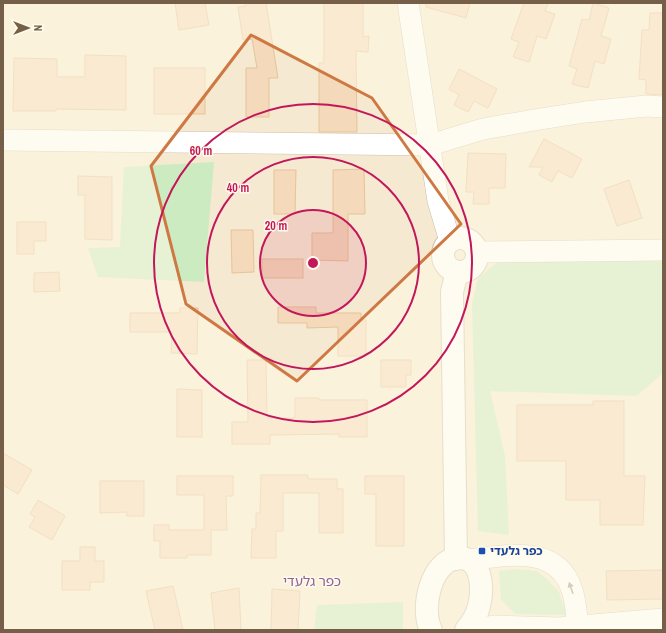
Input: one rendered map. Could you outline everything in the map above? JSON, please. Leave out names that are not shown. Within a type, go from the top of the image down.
[{"type":"street","points":[[408,3],[438,201],[450,241]]},
{"type":"street","points":[[3,140],[430,145],[483,129],[534,120],[585,112],[640,107],[663,107]]},
{"type":"street","points":[[457,238],[468,240],[474,245],[477,252],[476,260],[472,267],[465,271],[457,272],[450,268],[444,260],[444,249],[450,241],[457,238]]},
{"type":"street","points":[[477,252],[663,250]]},
{"type":"street","points":[[457,272],[452,292],[462,559]]},
{"type":"street","points":[[424,630],[426,606],[430,586],[436,574],[443,566],[462,559],[522,555],[539,557],[552,562],[561,570],[568,579],[572,590],[578,626]]},
{"type":"street","points":[[462,559],[475,566],[479,575],[481,593],[485,604],[490,611],[500,620],[514,628]]},
{"type":"street","points":[[466,630],[477,612],[481,593]]},
{"type":"street","points":[[426,606],[428,623],[432,630]]},
{"type":"street","points":[[471,630],[489,627],[558,628],[658,623]]},
{"type":"highlighted area","points":[[251,35],[372,98],[461,224],[297,381],[186,304],[151,166]]},
{"type":"shaded area","name":"כפר גלעדי","points":[[3,3],[663,3],[663,630],[3,630]]},
{"type":"green space","points":[[214,162],[204,282],[98,277],[88,248],[120,247],[124,167]]},
{"type":"green space","points":[[663,260],[663,373],[637,396],[490,391],[505,456],[509,535],[478,531],[472,303],[478,278],[499,261]]},
{"type":"green space","points":[[517,569],[537,571],[548,580],[559,592],[567,615],[515,614],[501,599],[499,571]]},
{"type":"green space","points":[[403,602],[403,630],[314,630],[317,605]]},
{"type":"building","points":[[175,3],[205,3],[209,25],[179,30]]},
{"type":"building","points":[[245,3],[266,3],[278,78],[269,78],[269,117],[246,117],[246,68],[257,68],[252,39],[243,40],[238,7],[246,6]]},
{"type":"building","points":[[324,3],[363,3],[363,37],[369,36],[368,52],[356,51],[357,132],[319,132],[319,63],[324,63]]},
{"type":"building","points":[[426,3],[470,3],[466,18],[426,7]]},
{"type":"building","points":[[524,3],[548,3],[545,11],[555,14],[546,39],[537,36],[529,62],[513,57],[519,42],[511,39]]},
{"type":"building","points":[[593,3],[609,8],[601,36],[611,39],[604,64],[595,61],[588,88],[572,84],[577,69],[569,66],[582,19],[589,20]]},
{"type":"building","points":[[650,13],[663,13],[662,95],[646,94],[646,80],[639,79],[642,30],[649,30]]},
{"type":"building","points":[[85,55],[126,56],[126,110],[56,109],[56,111],[13,111],[14,58],[57,59],[57,77],[85,77]]},
{"type":"building","points":[[154,68],[205,68],[205,114],[154,114]]},
{"type":"building","points":[[459,69],[497,89],[488,108],[474,101],[468,112],[454,105],[459,95],[449,89]]},
{"type":"building","points":[[544,139],[582,159],[572,178],[558,171],[552,182],[539,175],[543,167],[529,167]]},
{"type":"building","points":[[468,153],[506,154],[505,188],[489,188],[489,204],[473,204],[474,192],[466,192]]},
{"type":"building","points":[[364,169],[365,214],[348,214],[348,261],[312,260],[312,233],[333,233],[333,170]]},
{"type":"building","points":[[274,170],[296,170],[295,214],[274,214]]},
{"type":"building","points":[[78,176],[112,177],[112,240],[85,239],[85,195],[78,195]]},
{"type":"building","points":[[629,180],[642,218],[617,226],[604,189]]},
{"type":"building","points":[[17,222],[46,222],[46,241],[34,241],[34,254],[17,254]]},
{"type":"building","points":[[231,230],[253,230],[254,272],[232,273]]},
{"type":"building","points":[[262,259],[303,259],[303,278],[262,278]]},
{"type":"building","points":[[59,272],[60,291],[34,292],[34,273]]},
{"type":"building","points":[[278,307],[316,307],[316,313],[361,313],[361,320],[366,320],[366,356],[338,356],[338,327],[307,328],[307,323],[278,323]]},
{"type":"building","points":[[180,308],[198,308],[197,354],[171,353],[172,332],[130,332],[130,313],[180,313]]},
{"type":"building","points":[[247,360],[266,360],[267,418],[295,418],[295,398],[319,398],[319,400],[367,400],[367,437],[339,437],[339,434],[270,435],[270,444],[232,444],[232,422],[248,422]]},
{"type":"building","points":[[381,360],[411,360],[411,375],[406,375],[406,387],[381,387]]},
{"type":"building","points":[[177,389],[202,390],[202,437],[177,437]]},
{"type":"building","points":[[593,401],[624,401],[624,476],[645,476],[643,525],[600,525],[600,500],[566,500],[566,461],[517,461],[517,405],[593,405]]},
{"type":"building","points":[[3,453],[32,470],[18,494],[3,485]]},
{"type":"building","points":[[261,475],[308,475],[308,479],[337,479],[337,489],[343,489],[343,533],[319,533],[319,493],[283,493],[283,531],[276,531],[276,558],[251,558],[252,529],[256,529],[256,513],[260,513]]},
{"type":"building","points":[[177,476],[233,476],[233,496],[226,496],[227,530],[211,530],[211,555],[187,555],[187,558],[160,558],[160,541],[154,541],[154,525],[169,525],[169,530],[204,530],[204,495],[177,495]]},
{"type":"building","points":[[365,476],[404,476],[404,546],[376,546],[376,494],[365,494]]},
{"type":"building","points":[[100,481],[144,481],[144,516],[127,516],[127,512],[100,513]]},
{"type":"building","points":[[38,500],[65,516],[52,540],[29,527],[35,517],[30,514]]},
{"type":"building","points":[[80,547],[95,547],[95,561],[104,561],[104,582],[90,582],[90,590],[62,590],[62,561],[80,561]]},
{"type":"building","points":[[663,570],[663,599],[607,600],[606,571]]},
{"type":"building","points":[[173,586],[183,630],[155,630],[146,591]]},
{"type":"building","points":[[239,588],[241,630],[215,630],[211,593]]},
{"type":"building","points":[[272,589],[300,591],[298,630],[271,630]]},
{"type":"place","name":"כפר גלעדי","points":[[482,551]]},
{"type":"district","name":"כפר גלעדי","points":[[312,581]]}]
